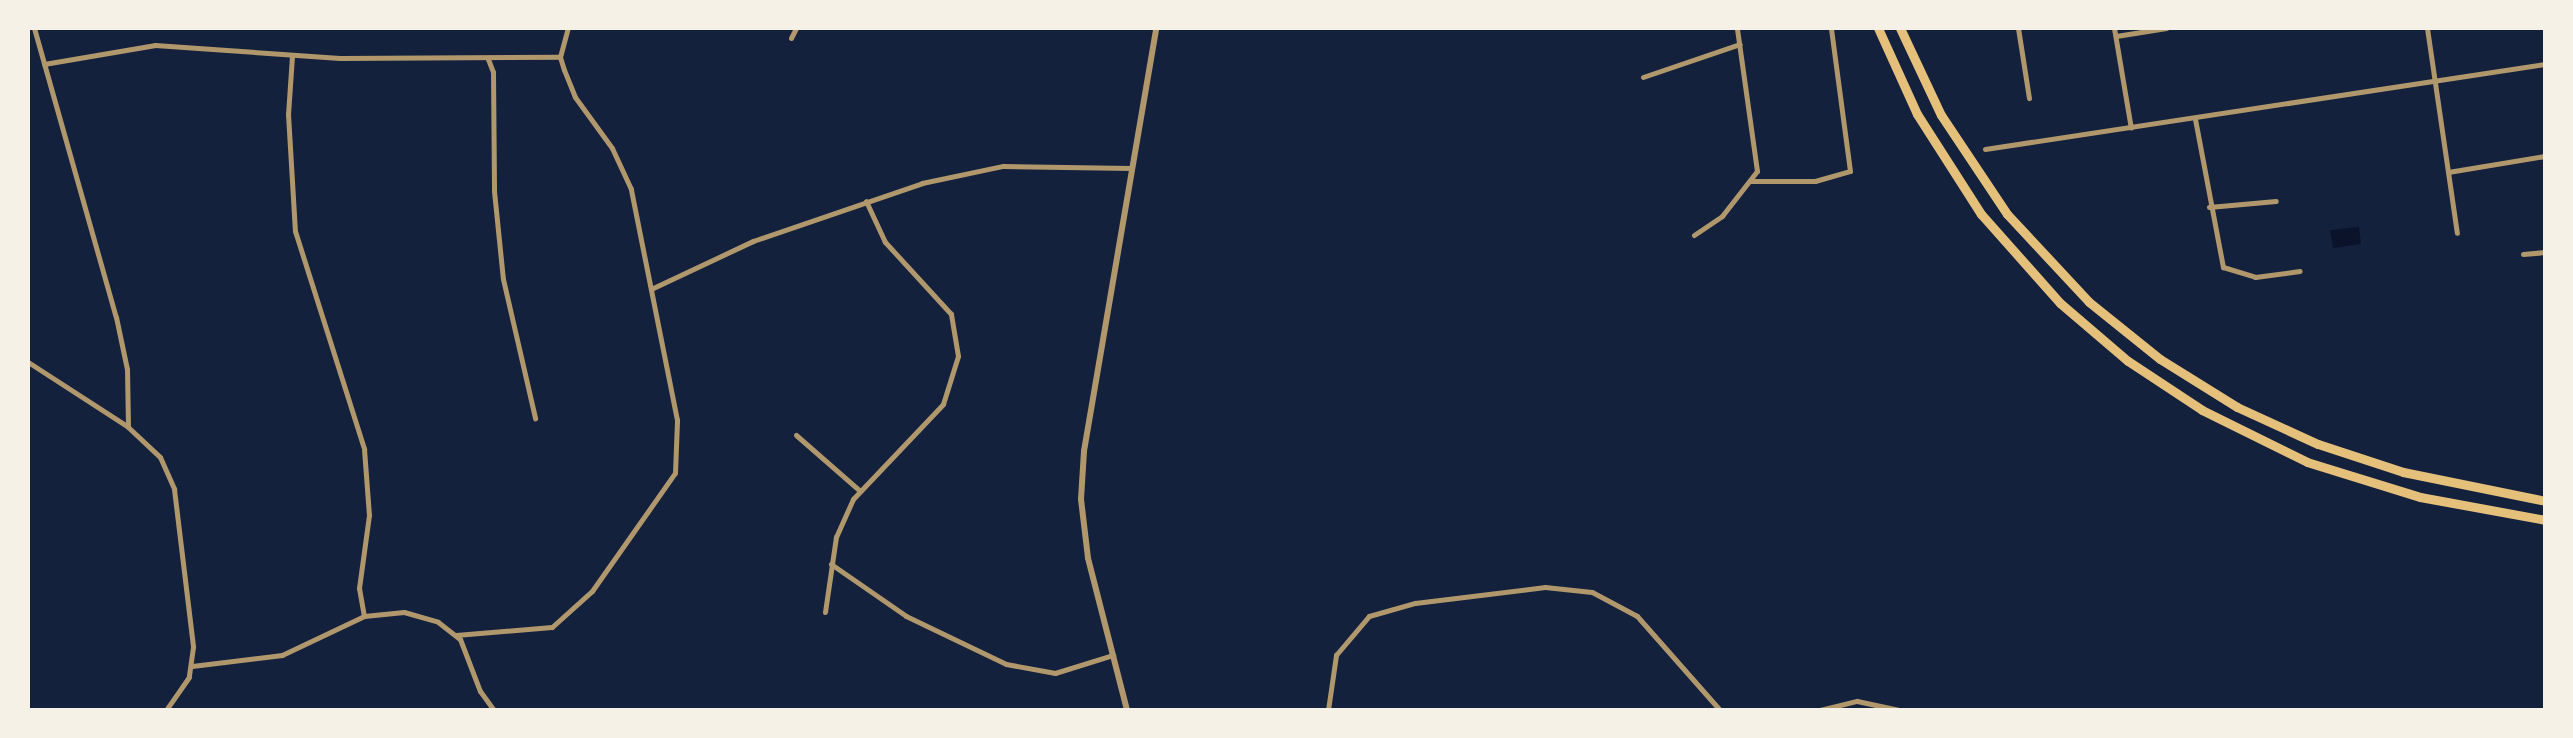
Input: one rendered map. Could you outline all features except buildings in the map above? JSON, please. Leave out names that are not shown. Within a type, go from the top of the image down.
[{"type":"highway","points":[[1878,28],[1917,114],[1981,214],[2060,303],[2128,361],[2202,410],[2307,462],[2420,497],[2545,520]]},
{"type":"highway","points":[[1900,28],[1941,115],[2007,214],[2078,292],[2160,359],[2237,407],[2346,454],[2545,501]]},
{"type":"street","points":[[456,635],[552,627],[592,591],[670,484],[677,420],[631,189],[606,138],[575,97],[560,57],[568,28]]},
{"type":"street","points":[[791,38],[796,28]]},
{"type":"street","points":[[1127,710],[1088,558],[1081,499],[1084,451],[1156,28]]},
{"type":"street","points":[[1694,235],[1722,216],[1750,181],[1758,162],[1737,28]]},
{"type":"street","points":[[1750,181],[1837,177],[1850,171],[1851,155],[1831,28]]},
{"type":"street","points":[[2018,28],[2029,98]]},
{"type":"street","points":[[2114,28],[2131,128]]},
{"type":"street","points":[[2116,36],[2166,28]]},
{"type":"street","points":[[2427,28],[2457,233]]},
{"type":"street","points":[[32,30],[116,317],[127,369],[128,427]]},
{"type":"street","points":[[1643,77],[1740,44]]},
{"type":"street","points":[[44,64],[155,45],[292,56],[560,57]]},
{"type":"street","points":[[292,56],[288,114],[295,231],[364,449],[369,515],[359,588],[364,616]]},
{"type":"street","points":[[488,59],[494,86],[494,191],[503,279],[535,418]]},
{"type":"street","points":[[1985,149],[2545,64]]},
{"type":"street","points":[[2195,119],[2219,261],[2238,273],[2267,277],[2300,271]]},
{"type":"street","points":[[2448,172],[2545,156]]},
{"type":"street","points":[[650,289],[753,241],[866,201],[1003,166],[1131,168]]},
{"type":"street","points":[[825,612],[836,537],[860,491],[943,404],[958,356],[956,329],[945,303],[885,242],[866,201]]},
{"type":"street","points":[[2209,207],[2276,201]]},
{"type":"street","points":[[2523,254],[2545,252],[2545,235]]},
{"type":"street","points":[[28,362],[128,427],[160,457],[174,489],[192,666],[166,710]]},
{"type":"street","points":[[796,435],[860,491]]},
{"type":"street","points":[[831,564],[906,616],[1006,664],[1055,673],[1113,655]]},
{"type":"street","points":[[1328,710],[1336,655],[1369,616],[1415,603],[1545,587],[1592,592],[1637,616],[1720,710]]},
{"type":"street","points":[[192,666],[282,655],[364,616],[388,611],[412,614],[438,622],[456,635],[480,691],[494,710]]},
{"type":"street","points":[[1820,710],[1857,701],[1899,710]]},
{"type":"water","points":[[2359,227],[2361,244],[2333,248],[2330,230]]}]
